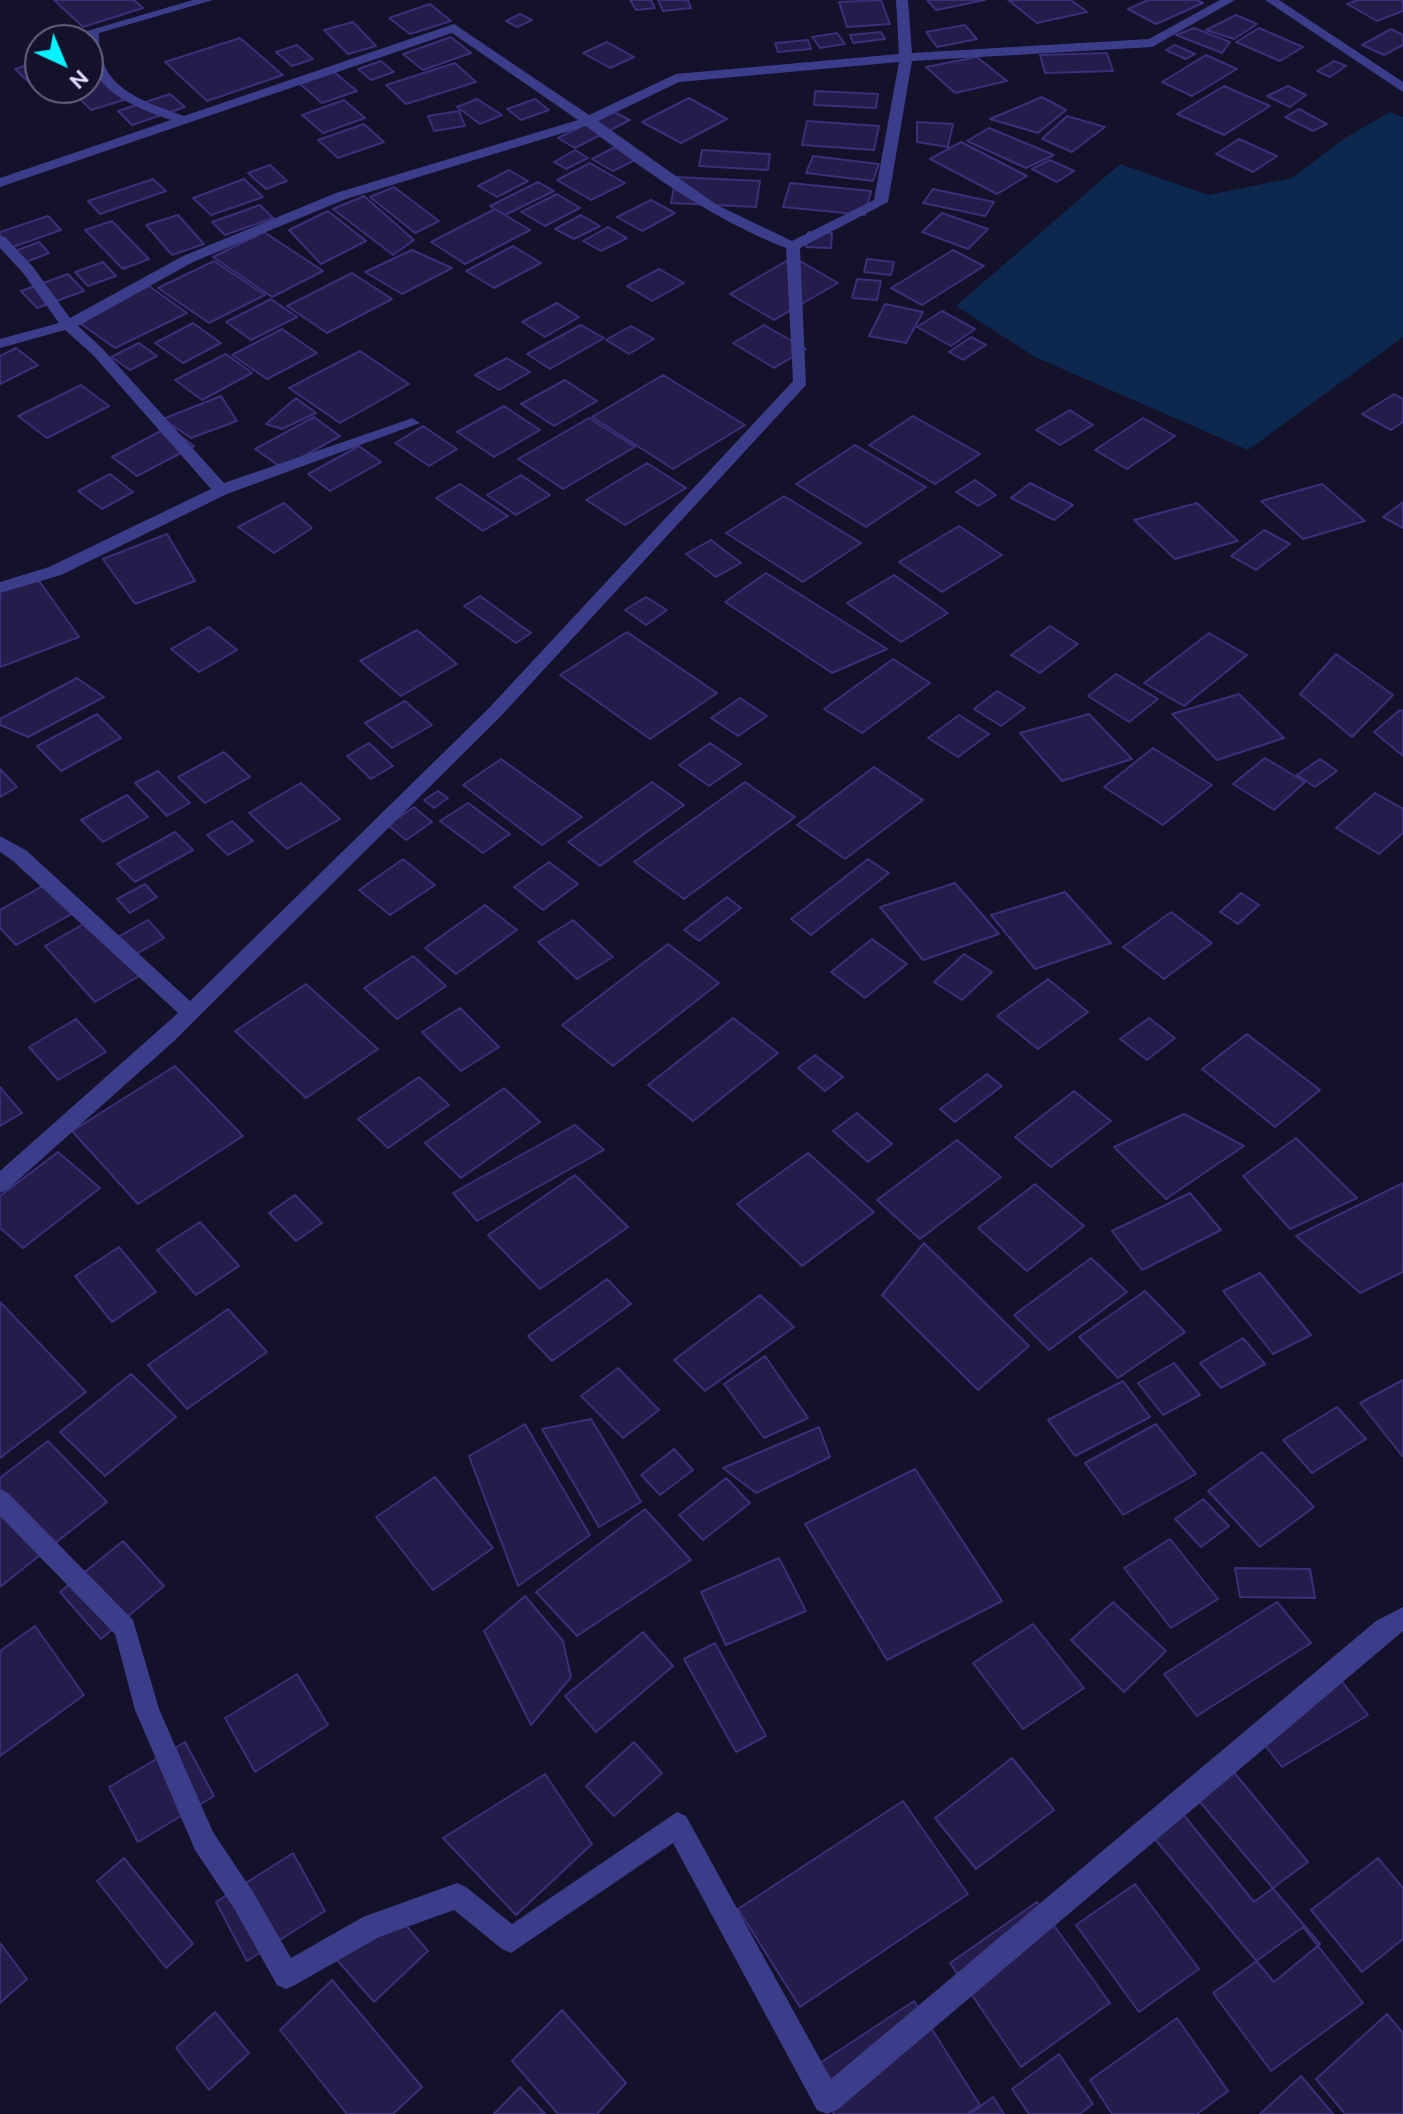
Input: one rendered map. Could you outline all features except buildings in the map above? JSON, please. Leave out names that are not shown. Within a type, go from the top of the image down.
[{"type":"street","points":[[183,120],[128,100],[98,71],[91,46],[93,31],[207,0]]},
{"type":"street","points":[[0,183],[418,43],[454,28],[588,121],[630,155],[690,194],[766,237],[793,246],[881,202],[906,57],[902,0]]},
{"type":"street","points":[[0,344],[68,325],[188,259],[341,196],[588,121],[676,78],[906,57],[1152,43],[1229,0]]},
{"type":"street","points":[[1271,0],[1403,88]]},
{"type":"street","points":[[0,240],[28,270],[68,325],[98,352],[221,490]]},
{"type":"street","points":[[0,1184],[190,1013],[495,712],[801,382],[793,246]]},
{"type":"street","points":[[0,588],[55,571],[221,490],[412,423]]},
{"type":"street","points":[[0,843],[20,856],[190,1013]]},
{"type":"street","points":[[0,1500],[125,1628],[147,1710],[204,1841],[244,1901],[286,1976],[372,1926],[457,1896],[511,1940],[677,1825],[830,2107],[1360,1650],[1403,1618]]},
{"type":"water","points":[[1390,112],[1403,117],[1403,337],[1248,450],[1035,357],[956,306],[1120,164],[1208,195],[1292,178],[1345,138]]}]
